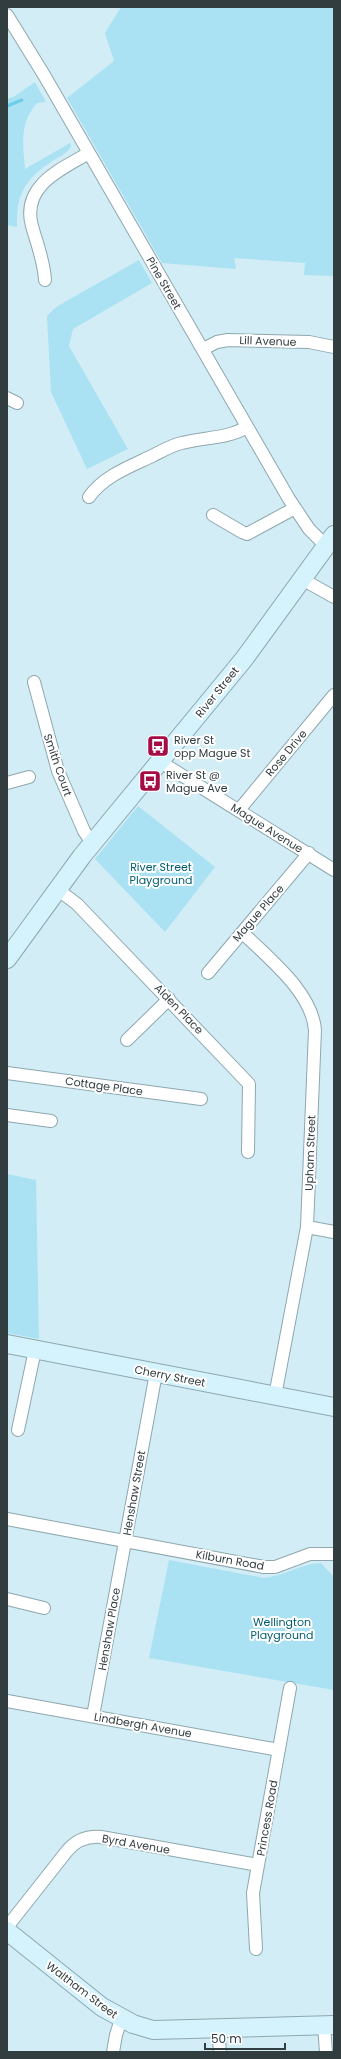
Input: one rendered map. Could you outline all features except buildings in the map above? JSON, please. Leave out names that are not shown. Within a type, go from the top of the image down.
[{"type":"street","name":"Pine Street","points":[[7,15],[295,508],[312,534],[330,540]]},
{"type":"street","points":[[45,280],[42,259],[30,219],[33,199],[40,186],[50,176],[89,153]]},
{"type":"street","name":"Lill Avenue","points":[[203,349],[217,342],[233,340],[309,342],[334,347]]},
{"type":"street","points":[[89,497],[97,487],[108,478],[174,446],[186,442],[228,435],[247,427]]},
{"type":"street","points":[[213,515],[247,534],[295,508]]},
{"type":"street","name":"River Street","points":[[7,959],[92,843],[244,659],[330,540]]},
{"type":"street","points":[[302,579],[334,597]]},
{"type":"street","name":"Smith Court","points":[[34,682],[58,772],[84,831],[92,843]]},
{"type":"street","name":"Rose Drive","points":[[239,810],[334,695]]},
{"type":"street","name":"Mague Avenue","points":[[159,761],[309,853],[334,870]]},
{"type":"street","points":[[7,783],[29,777]]},
{"type":"street","name":"Mague Place","points":[[208,973],[309,853]]},
{"type":"street","name":"Alden Place","points":[[57,889],[77,904],[249,1084],[248,1152]]},
{"type":"street","name":"Upham Street","points":[[243,933],[298,990],[308,1003],[314,1019],[315,1035],[307,1227],[275,1396]]},
{"type":"street","points":[[127,1040],[169,999]]},
{"type":"street","name":"Cottage Place","points":[[7,1073],[200,1099]]},
{"type":"street","points":[[7,1114],[51,1121]]},
{"type":"street","points":[[307,1227],[334,1232]]},
{"type":"street","name":"Cherry Street","points":[[7,1344],[334,1407]]},
{"type":"street","points":[[18,1430],[35,1350]]},
{"type":"street","name":"Henshaw Street","points":[[7,1519],[125,1541],[156,1373]]},
{"type":"street","name":"Kilburn Road","points":[[125,1541],[268,1567],[275,1567],[310,1554],[334,1554]]},
{"type":"street","name":"Henshaw Place","points":[[93,1716],[125,1541]]},
{"type":"street","points":[[7,1599],[44,1608]]},
{"type":"street","name":"Princess Road","points":[[256,1949],[253,1898],[290,1688]]},
{"type":"street","name":"Lindbergh Avenue","points":[[7,1701],[279,1750]]},
{"type":"street","name":"Byrd Avenue","points":[[7,1927],[66,1851],[75,1842],[85,1838],[101,1837],[258,1865]]},
{"type":"street","name":"Waltham Street","points":[[7,1931],[102,2007],[121,2019],[139,2027],[153,2030],[329,2025]]},
{"type":"street","points":[[113,2052],[116,2034],[121,2019]]},
{"type":"street","points":[[326,2052],[329,2025]]},
{"type":"street","points":[[218,2028],[220,2052]]},
{"type":"green space","points":[[121,7],[334,7],[334,276],[304,275],[305,263],[234,258],[236,269],[162,263],[67,98],[114,61],[105,33]]},
{"type":"green space","points":[[35,82],[46,102],[37,103],[27,119],[23,142],[25,169],[70,143],[71,146],[62,156],[36,173],[30,180],[18,205],[17,227],[7,225],[7,99],[15,96]]},
{"type":"green space","points":[[139,260],[152,283],[73,329],[69,346],[128,449],[87,469],[51,392],[47,316],[56,307]]},
{"type":"green space","name":"River Street Playground","points":[[138,806],[215,867],[165,932],[95,859]]},
{"type":"green space","points":[[7,1174],[36,1180],[39,1339],[7,1333]]},
{"type":"green space","name":"Wellington Playground","points":[[169,1560],[264,1578],[278,1575],[306,1565],[321,1563],[334,1577],[334,1690],[149,1658]]},
{"type":"waterway","points":[[7,106],[22,100]]},
{"type":"place","name":"River St opp Mague St","points":[[158,746]]},
{"type":"place","name":"River St @ Mague Ave","points":[[150,781]]}]
